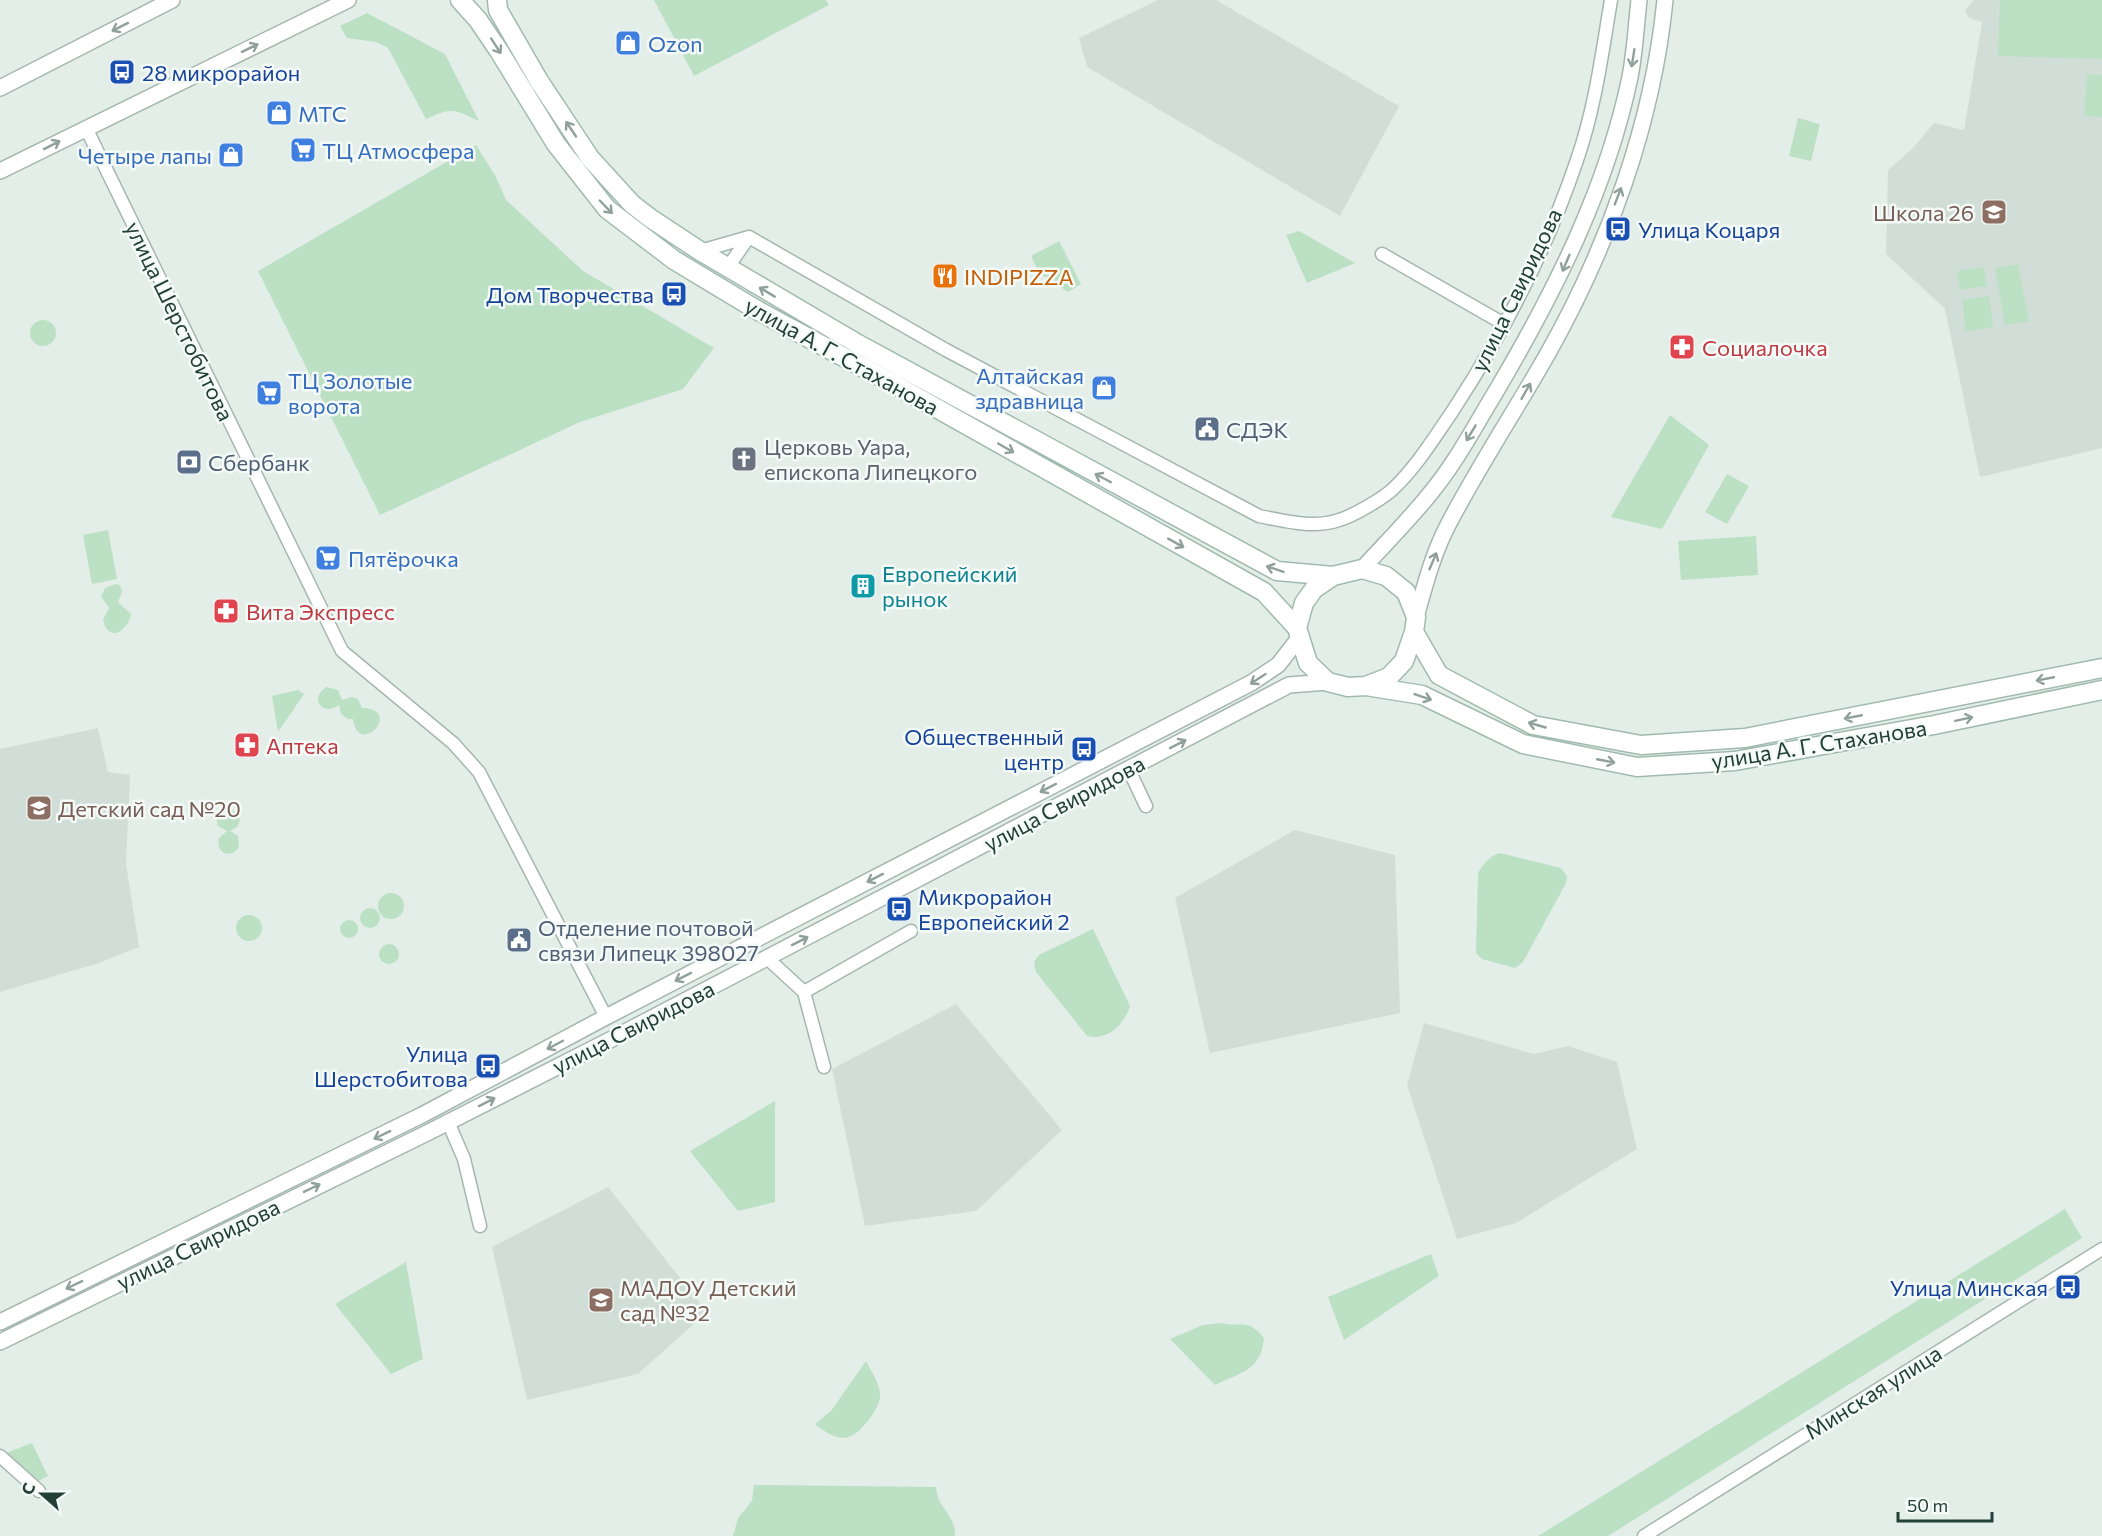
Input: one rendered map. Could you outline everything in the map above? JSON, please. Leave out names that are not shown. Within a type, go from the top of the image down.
[{"type":"main road","name":"улица А. Г. Стаханова","points":[[460,0],[478,20],[499,51],[556,144],[607,209],[640,235],[674,260],[757,310],[889,381],[1264,592],[1298,633]]},
{"type":"main road","name":"улица А. Г. Стаханова","points":[[496,0],[498,10],[539,81],[590,158],[632,204],[700,251],[879,356],[1277,571],[1333,576]]},
{"type":"main road","points":[[1362,569],[1386,576],[1406,592],[1415,625],[1404,661],[1389,677],[1366,686],[1348,687],[1328,682],[1308,663],[1298,633],[1304,603],[1314,590],[1333,576],[1362,569]]},
{"type":"main road","name":"улица А. Г. Стаханова","points":[[1415,625],[1440,675],[1533,725],[1641,745],[1745,738],[2102,668]]},
{"type":"main road","name":"улица А. Г. Стаханова","points":[[1366,686],[1422,695],[1523,744],[1636,767],[1735,761],[1934,725],[2102,690]]},
{"type":"street","points":[[0,88],[172,0]]},
{"type":"street","points":[[0,171],[348,0]]},
{"type":"street","name":"улица Свиридова","points":[[749,237],[946,350],[1259,516],[1304,525],[1339,520],[1376,501],[1393,489],[1430,444],[1479,368],[1504,324],[1536,259],[1577,159],[1598,80],[1611,0]]},
{"type":"street","name":"улица Свиридова","points":[[1362,569],[1430,494],[1468,439],[1555,288],[1595,194],[1614,135],[1630,77],[1639,0]]},
{"type":"street","points":[[1415,625],[1428,571],[1448,524],[1547,356],[1596,255],[1643,123],[1660,47],[1665,0]]},
{"type":"street","name":"улица Шерстобитова","points":[[86,128],[342,651],[453,743],[478,772],[606,1017]]},
{"type":"street","points":[[700,251],[749,237]]},
{"type":"street","points":[[728,267],[749,237]]},
{"type":"street","points":[[1382,254],[1504,324]]},
{"type":"street","name":"улица Свиридова","points":[[0,1322],[422,1115],[606,1017],[1251,683],[1278,665],[1298,633]]},
{"type":"street","name":"улица Свиридова","points":[[0,1342],[448,1122],[1289,685],[1328,682]]},
{"type":"street","points":[[1129,770],[1146,806]]},
{"type":"street","points":[[804,992],[911,931]]},
{"type":"street","points":[[767,958],[804,992],[824,1067]]},
{"type":"street","points":[[448,1122],[464,1159],[480,1226]]},
{"type":"street","name":"Минская улица","points":[[1644,1536],[2102,1249]]},
{"type":"street","points":[[0,1456],[39,1491]]},
{"type":"shaded area","points":[[1158,0],[1216,0],[1399,106],[1340,216],[1087,67],[1079,38]]},
{"type":"shaded area","name":"Школа 26","points":[[1974,0],[2102,0],[2102,448],[1980,477],[1945,309],[1886,254],[1888,170],[1912,149],[1934,123],[1964,130],[1982,22],[1969,18],[1965,10]]},
{"type":"shaded area","points":[[98,728],[108,772],[130,775],[126,864],[139,947],[99,963],[0,992],[0,749]]},
{"type":"shaded area","points":[[1295,830],[1395,855],[1400,1013],[1210,1053],[1175,898]]},
{"type":"shaded area","points":[[956,1004],[1062,1130],[976,1211],[865,1226],[832,1069]]},
{"type":"shaded area","points":[[1424,1023],[1534,1054],[1568,1046],[1617,1062],[1637,1149],[1516,1223],[1457,1239],[1407,1085]]},
{"type":"shaded area","name":"МАДОУ Детский сад №32","points":[[608,1187],[707,1312],[638,1374],[527,1400],[492,1247]]},
{"type":"green space","points":[[654,0],[826,0],[829,5],[694,76]]},
{"type":"green space","points":[[2000,0],[2102,0],[2102,59],[1998,56]]},
{"type":"green space","points":[[367,13],[445,54],[479,121],[453,111],[426,119],[388,48],[376,42],[347,38],[340,26]]},
{"type":"green space","points":[[2087,74],[2102,75],[2102,117],[2084,116]]},
{"type":"green space","points":[[1798,118],[1820,124],[1811,161],[1789,156]]},
{"type":"green space","points":[[476,145],[496,177],[506,200],[583,271],[714,348],[683,389],[580,422],[380,515],[258,271]]},
{"type":"green space","points":[[1299,231],[1355,263],[1307,283],[1286,235]]},
{"type":"green space","points":[[1059,241],[1081,284],[1068,292],[1039,273],[1031,256]]},
{"type":"green space","points":[[2018,264],[2029,321],[2005,325],[1995,268]]},
{"type":"green space","points":[[1984,267],[1987,286],[1960,290],[1957,271]]},
{"type":"green space","points":[[1989,296],[1993,327],[1966,331],[1962,300]]},
{"type":"green space","points":[[43,320],[52,324],[56,333],[52,342],[43,346],[34,342],[30,333],[34,324]]},
{"type":"green space","points":[[1670,415],[1709,445],[1662,529],[1611,517]]},
{"type":"green space","points":[[1727,474],[1749,486],[1727,524],[1705,512]]},
{"type":"green space","points":[[108,530],[117,579],[92,584],[83,535]]},
{"type":"green space","points":[[1756,536],[1758,575],[1681,580],[1678,541]]},
{"type":"green space","points":[[120,585],[122,592],[118,602],[131,614],[126,626],[113,633],[109,631],[103,620],[109,608],[101,596],[105,588]]},
{"type":"green space","points":[[327,687],[338,690],[342,700],[352,697],[358,699],[362,708],[374,710],[379,716],[376,729],[363,734],[357,730],[353,719],[348,719],[341,714],[339,705],[327,709],[323,707],[318,700],[319,695]]},
{"type":"green space","points":[[298,690],[304,694],[278,732],[272,696]]},
{"type":"green space","points":[[226,808],[237,812],[240,819],[238,826],[230,831],[238,836],[239,847],[228,854],[219,848],[219,838],[227,831],[218,826],[217,820],[219,813]]},
{"type":"green space","points":[[1500,853],[1561,868],[1567,876],[1566,883],[1523,962],[1515,968],[1482,959],[1476,953],[1478,873],[1487,861]]},
{"type":"green space","points":[[391,893],[400,897],[404,906],[400,915],[391,919],[382,915],[378,906],[382,897]]},
{"type":"green space","points":[[366,908],[374,908],[380,914],[380,922],[374,928],[366,928],[360,922],[360,914]]},
{"type":"green space","points":[[249,915],[258,919],[262,928],[258,937],[249,941],[240,937],[236,928],[240,919]]},
{"type":"green space","points":[[349,920],[355,923],[358,929],[355,935],[349,938],[343,935],[340,929],[343,923]]},
{"type":"green space","points":[[1093,929],[1130,1006],[1124,1019],[1114,1030],[1095,1037],[1087,1036],[1036,972],[1034,962],[1039,955]]},
{"type":"green space","points":[[389,944],[396,947],[399,954],[396,961],[389,964],[382,961],[379,954],[382,947]]},
{"type":"green space","points":[[775,1101],[775,1202],[738,1211],[690,1151]]},
{"type":"green space","points":[[2065,1209],[2082,1238],[1608,1536],[1538,1536]]},
{"type":"green space","points":[[1431,1254],[1439,1276],[1344,1340],[1328,1297]]},
{"type":"green space","points":[[406,1262],[423,1359],[391,1374],[335,1304]]},
{"type":"green space","points":[[1220,1323],[1248,1325],[1264,1338],[1259,1357],[1254,1364],[1215,1385],[1170,1339],[1203,1325]]},
{"type":"green space","points":[[866,1361],[880,1392],[877,1406],[866,1423],[853,1435],[840,1438],[833,1436],[815,1424],[831,1411]]},
{"type":"green space","points":[[32,1443],[48,1476],[38,1481],[6,1453]]},
{"type":"green space","points":[[754,1485],[936,1487],[940,1501],[953,1522],[955,1536],[733,1536],[738,1518],[752,1501]]},
{"type":"place","name":"Ozon","points":[[628,43]]},
{"type":"place","name":"28 микрорайон","points":[[122,72]]},
{"type":"place","name":"МТС","points":[[279,113]]},
{"type":"place","name":"ТЦ Атмосфера","points":[[303,150]]},
{"type":"place","name":"Четыре лапы","points":[[231,155]]},
{"type":"place","name":"Школа 26","points":[[1994,212]]},
{"type":"place","name":"Улица Коцаря","points":[[1618,229]]},
{"type":"place","name":"INDIPIZZA","points":[[945,276]]},
{"type":"place","name":"Дом Творчества","points":[[674,294]]},
{"type":"place","name":"Социалочка","points":[[1682,347]]},
{"type":"place","name":"Алтайская здравница","points":[[1104,388]]},
{"type":"place","name":"ТЦ Золотые ворота","points":[[269,393]]},
{"type":"place","name":"СДЭК","points":[[1207,429]]},
{"type":"place","name":"Церковь Уара, епископа Липецкого","points":[[744,459]]},
{"type":"place","name":"Сбербанк","points":[[189,462]]},
{"type":"place","name":"Пятёрочка","points":[[328,558]]},
{"type":"place","name":"Европейский рынок","points":[[863,586]]},
{"type":"place","name":"Вита Экспресс","points":[[226,611]]},
{"type":"place","name":"Аптека","points":[[247,745]]},
{"type":"place","name":"Общественный центр","points":[[1084,749]]},
{"type":"place","name":"Детский сад №20","points":[[39,808]]},
{"type":"place","name":"Микрорайон Европейский 2","points":[[899,909]]},
{"type":"place","name":"Отделение почтовой связи Липецк 398027","points":[[519,940]]},
{"type":"place","name":"Улица Шерстобитова","points":[[488,1066]]},
{"type":"place","name":"Улица Минская","points":[[2068,1287]]},
{"type":"place","name":"МАДОУ Детский сад №32","points":[[601,1300]]}]
